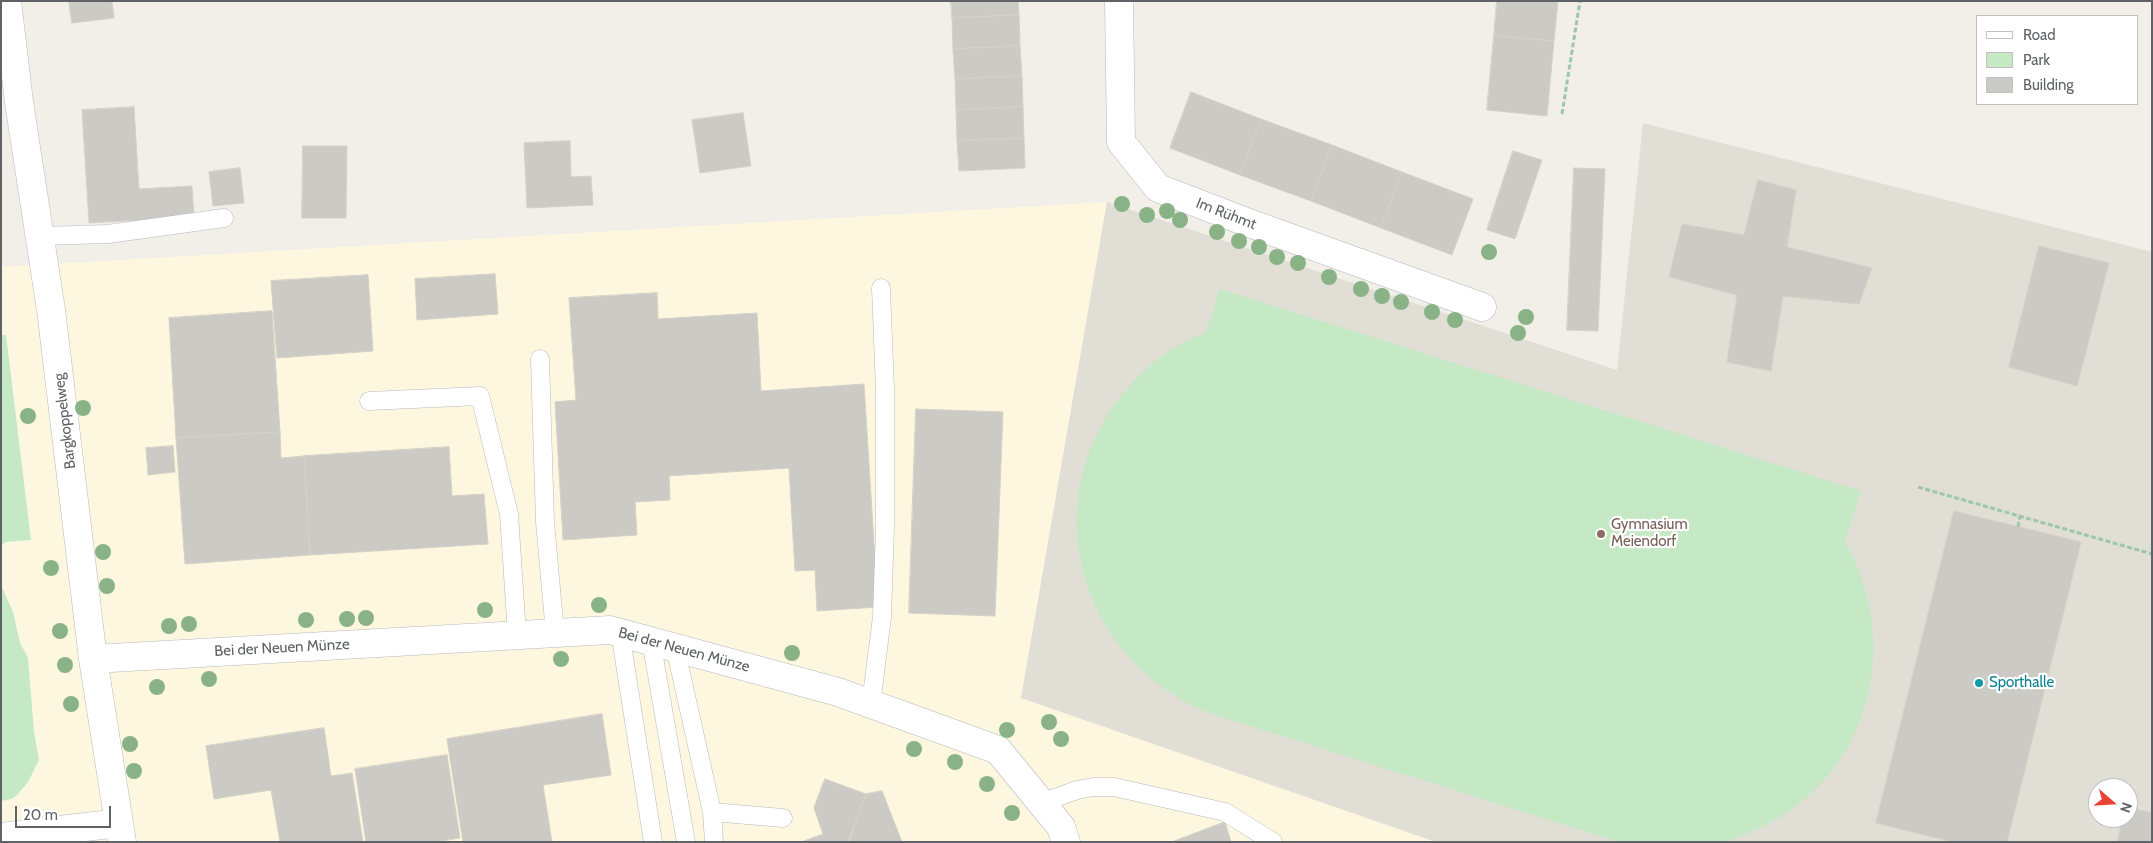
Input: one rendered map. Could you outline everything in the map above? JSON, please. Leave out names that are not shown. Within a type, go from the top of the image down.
[{"type":"street","name":"Bargkoppelweg","points":[[7,1],[19,102],[41,236],[93,659],[120,832]]},
{"type":"street","name":"Im Rühmt","points":[[1119,1],[1121,142],[1158,188],[1482,307]]},
{"type":"street","name":"Bei der Neuen Münze","points":[[93,659],[610,630],[838,692],[998,750],[1061,827],[1066,842]]},
{"type":"street","points":[[1,837],[120,832]]},
{"type":"lane","points":[[41,236],[108,234],[224,218]]},
{"type":"lane","points":[[871,704],[882,618],[885,527],[885,390],[881,288]]},
{"type":"lane","points":[[540,359],[545,522],[555,633]]},
{"type":"lane","points":[[369,401],[480,396],[509,514],[517,635]]},
{"type":"lane","points":[[620,632],[653,842]]},
{"type":"lane","points":[[663,644],[712,812],[714,842]]},
{"type":"lane","points":[[663,644],[686,842]]},
{"type":"lane","points":[[1042,803],[1077,790],[1093,787],[1114,787],[1225,812],[1273,842]]},
{"type":"lane","points":[[712,812],[783,818]]},
{"type":"path","points":[[1562,114],[1580,1]]},
{"type":"path","points":[[1918,487],[2152,554]]},
{"type":"path","points":[[2018,527],[2020,516]]},
{"type":"shaded area","name":"Gymnasium Meiendorf","points":[[1643,123],[2152,252],[2152,842],[1436,842],[1021,698],[1107,202],[1617,370]]},
{"type":"shaded area","points":[[1107,202],[1021,698],[1436,842],[1,842],[1,267]]},
{"type":"green space","points":[[1220,289],[1861,491],[1845,541],[1864,587],[1873,633],[1871,679],[1859,722],[1838,762],[1808,796],[1770,823],[1723,842],[1619,842],[1215,715],[1169,692],[1131,659],[1102,620],[1084,576],[1077,529],[1081,481],[1097,434],[1126,390],[1162,356],[1194,337],[1206,333]]},
{"type":"green space","points":[[1,335],[6,335],[31,540],[6,542],[1,545]]},
{"type":"green space","points":[[1,585],[13,612],[20,643],[28,658],[34,732],[39,760],[28,782],[16,796],[1,801]]},
{"type":"building","points":[[69,1],[112,1],[114,18],[72,23]]},
{"type":"building","points":[[951,1],[1018,1],[1019,15],[952,18]]},
{"type":"building","points":[[1497,1],[1558,1],[1554,41],[1494,36]]},
{"type":"building","points":[[1019,15],[1020,46],[953,49],[952,18]]},
{"type":"building","points":[[1494,36],[1554,41],[1547,116],[1487,110]]},
{"type":"building","points":[[1020,46],[1022,76],[955,79],[953,49]]},
{"type":"building","points":[[1022,76],[1023,107],[956,110],[955,79]]},
{"type":"building","points":[[1191,92],[1261,119],[1240,175],[1170,148]]},
{"type":"building","points":[[134,107],[139,189],[192,186],[194,217],[89,223],[82,110]]},
{"type":"building","points":[[1023,107],[1024,138],[957,141],[956,110]]},
{"type":"building","points":[[743,113],[751,166],[700,173],[692,120]]},
{"type":"building","points":[[1261,119],[1332,145],[1311,201],[1240,175]]},
{"type":"building","points":[[1024,138],[1025,168],[959,171],[957,141]]},
{"type":"building","points":[[570,141],[571,177],[591,176],[593,205],[527,208],[524,143]]},
{"type":"building","points":[[1332,145],[1402,172],[1381,228],[1311,201]]},
{"type":"building","points":[[303,146],[347,146],[346,218],[302,218]]},
{"type":"building","points":[[1513,151],[1542,160],[1515,239],[1487,230]]},
{"type":"building","points":[[240,168],[244,203],[213,206],[209,172]]},
{"type":"building","points":[[1574,168],[1605,169],[1598,331],[1567,330]]},
{"type":"building","points":[[1402,172],[1473,199],[1452,255],[1381,228]]},
{"type":"building","points":[[1758,180],[1796,190],[1787,247],[1872,268],[1859,304],[1783,296],[1771,371],[1727,362],[1737,295],[1669,277],[1682,224],[1744,235]]},
{"type":"building","points":[[2039,246],[2109,263],[2077,386],[2009,367]]},
{"type":"building","points":[[495,274],[498,314],[417,320],[415,279]]},
{"type":"building","points":[[368,275],[373,351],[277,358],[271,281]]},
{"type":"building","points":[[657,293],[658,319],[757,313],[761,391],[864,384],[878,607],[817,611],[815,570],[795,571],[789,468],[669,476],[670,500],[635,502],[637,535],[563,540],[555,402],[576,400],[569,298]]},
{"type":"building","points":[[272,311],[280,432],[176,438],[169,318]]},
{"type":"building","points":[[916,409],[1003,412],[995,616],[909,613]]},
{"type":"building","points":[[280,432],[281,458],[304,456],[310,555],[185,564],[176,438]]},
{"type":"building","points":[[173,446],[175,472],[148,475],[146,448]]},
{"type":"building","points":[[449,447],[452,496],[484,494],[488,544],[310,555],[304,456]]},
{"type":"building","name":"Sporthalle","points":[[1954,511],[2081,542],[2007,842],[1953,842],[1876,823]]},
{"type":"building","points":[[602,714],[611,775],[543,785],[552,842],[463,842],[447,739]]},
{"type":"building","points":[[324,728],[331,776],[352,773],[363,842],[280,842],[271,790],[214,799],[206,746]]},
{"type":"building","points":[[447,755],[460,838],[435,842],[366,842],[355,769]]},
{"type":"building","points":[[825,779],[866,794],[848,842],[801,842],[823,834],[814,808]]},
{"type":"building","points":[[882,791],[902,842],[849,842],[866,794]]},
{"type":"building","points":[[2138,810],[2152,813],[2152,842],[2117,842],[2120,828],[2138,828]]},
{"type":"building","points":[[1225,822],[1231,842],[1172,842]]},
{"type":"place","name":"Gymnasium Meiendorf","points":[[1601,534]]},
{"type":"place","name":"Sporthalle","points":[[1979,683]]}]
